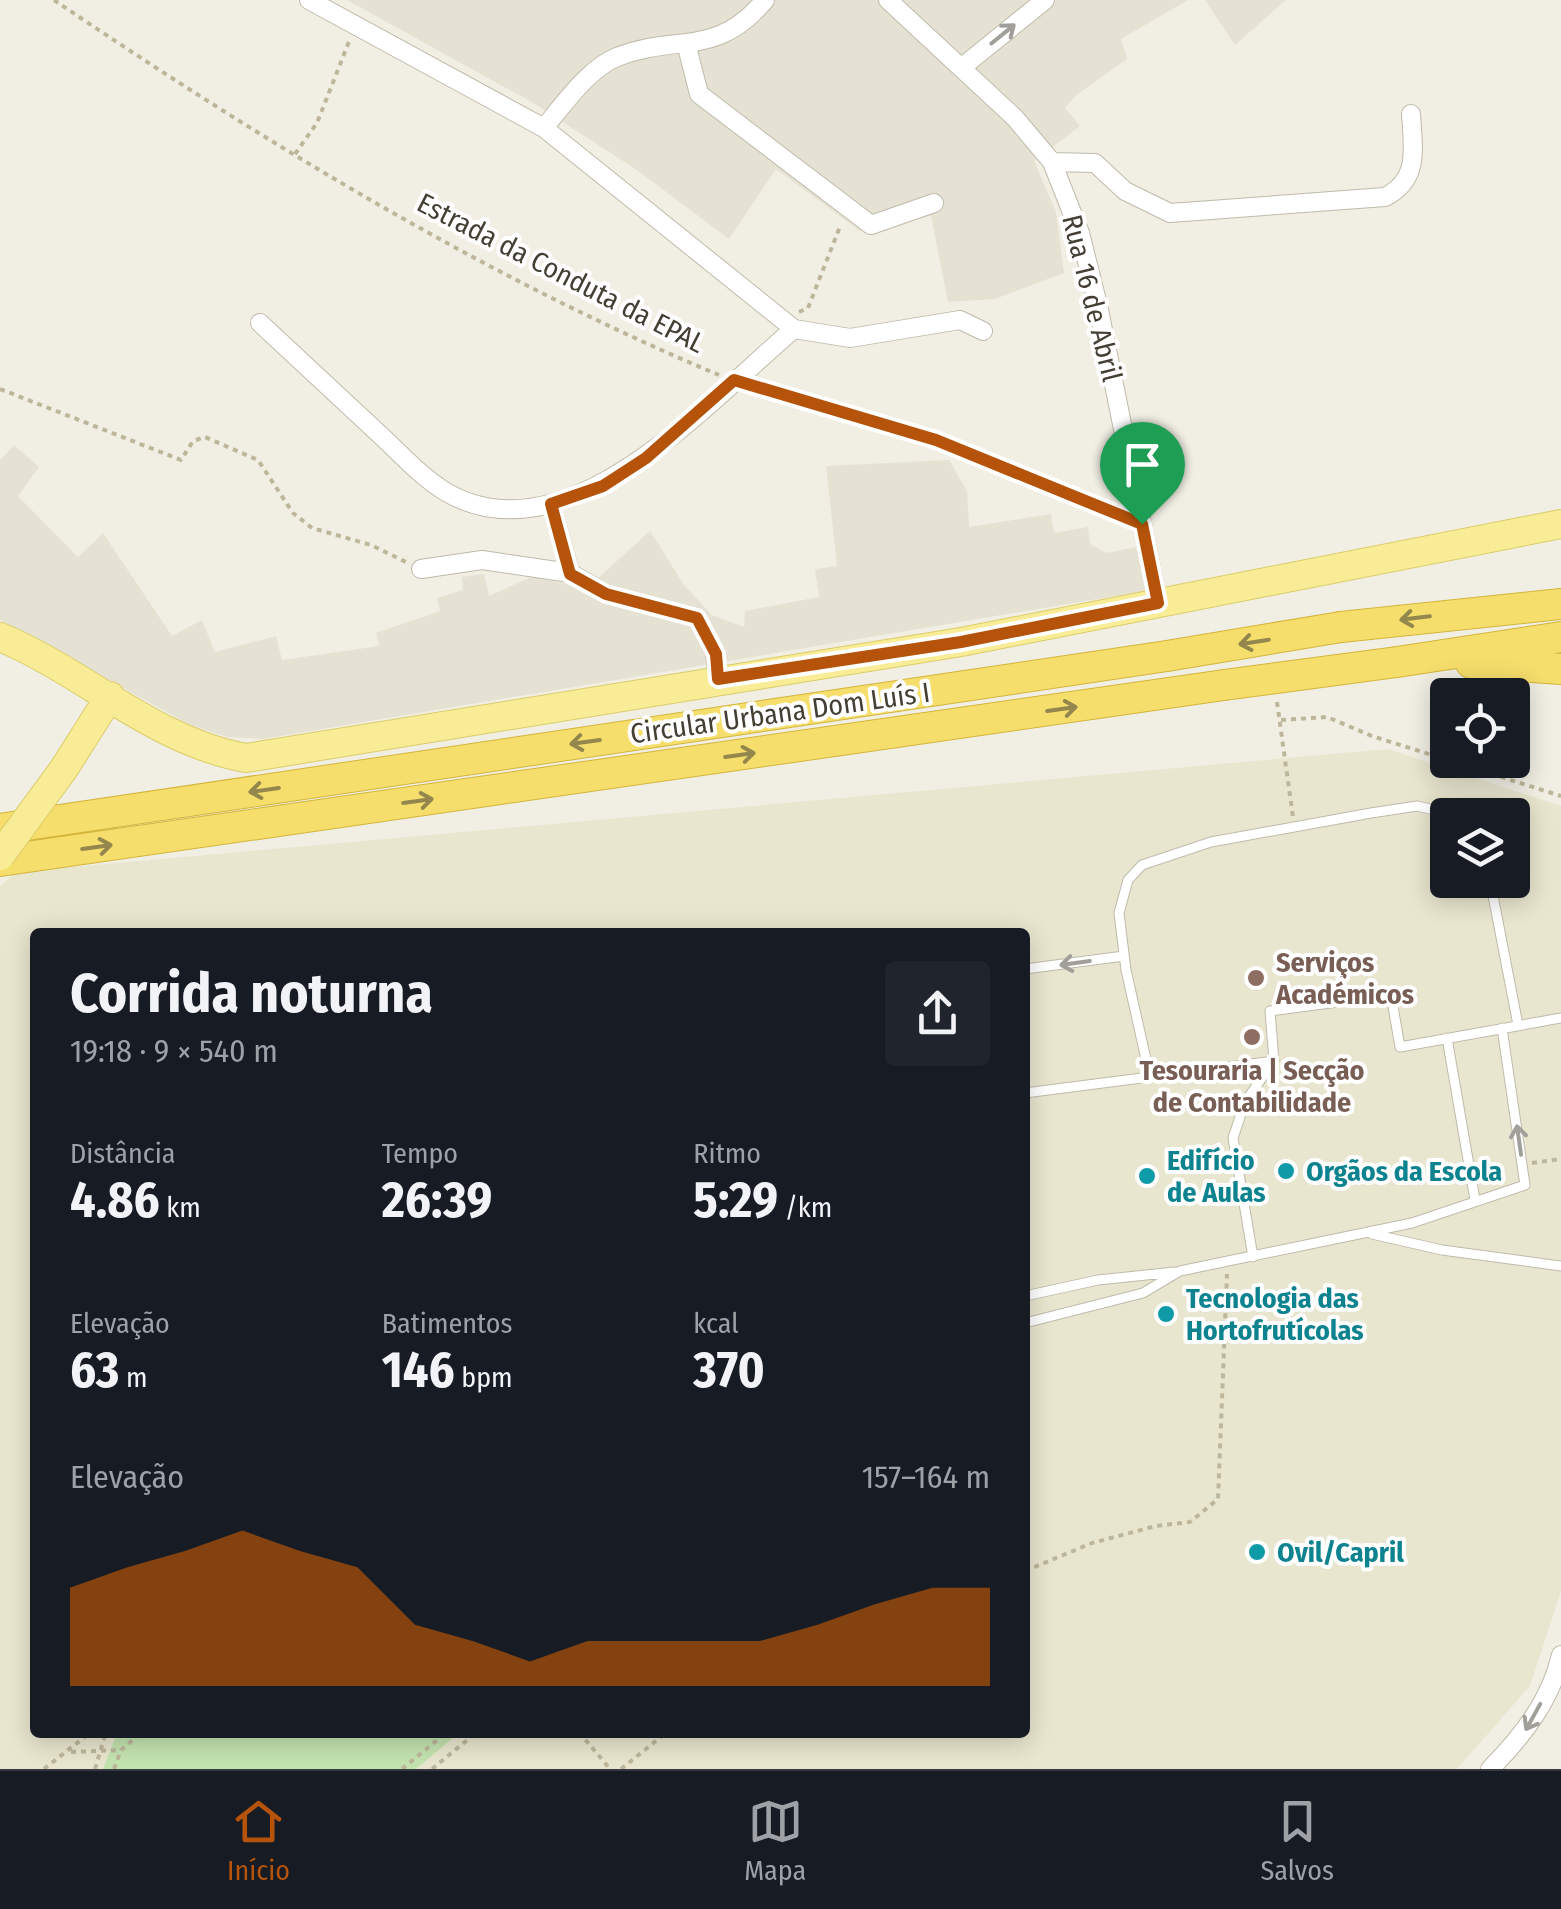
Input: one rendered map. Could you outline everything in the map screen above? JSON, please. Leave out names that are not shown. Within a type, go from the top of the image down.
[{"type":"highway","points":[[1490,609],[1561,586]]},
{"type":"highway","name":"Circular Urbana Dom Luís I","points":[[0,830],[1341,628],[1561,604]]},
{"type":"highway","name":"Circular Urbana Dom Luís I","points":[[0,859],[1561,637]]},
{"type":"highway","points":[[1405,661],[1561,669]]},
{"type":"main road","points":[[0,637],[45,656],[176,737],[208,751],[246,758],[961,642],[1561,524]]},
{"type":"main road","points":[[0,859],[110,696]]},
{"type":"street","points":[[310,0],[544,128],[794,328],[850,338],[960,320],[983,331]]},
{"type":"street","points":[[544,128],[574,93],[614,57],[731,33],[765,0]]},
{"type":"street","name":"Rua 16 de Abril","points":[[888,0],[1015,118],[1052,162],[1080,233],[1158,603]]},
{"type":"street","points":[[961,68],[1045,0]]},
{"type":"street","points":[[686,43],[698,94],[871,224],[934,204]]},
{"type":"street","points":[[1052,162],[1095,163],[1125,191],[1170,213],[1385,197],[1402,188],[1413,170],[1411,114]]},
{"type":"street","points":[[260,323],[444,491],[477,506],[551,504],[603,486],[646,458],[794,328]]},
{"type":"street","points":[[551,504],[570,574]]},
{"type":"street","points":[[421,569],[482,560],[570,574],[606,594],[697,618],[716,654],[718,679]]},
{"type":"street","points":[[1490,1769],[1522,1737],[1557,1674],[1561,1656]]},
{"type":"lane","points":[[1150,1077],[1124,956],[1119,913],[1128,880],[1142,865],[1171,852],[1295,826],[1417,806],[1430,809]]},
{"type":"lane","points":[[1493,898],[1518,1025]]},
{"type":"lane","points":[[1030,968],[1124,956]]},
{"type":"lane","points":[[1253,1257],[1233,1138],[1245,1102],[1274,1062],[1270,1012],[1391,995],[1400,1047],[1561,1018]]},
{"type":"lane","points":[[1030,1295],[1098,1280],[1227,1264],[1412,1223],[1526,1185],[1502,1028]]},
{"type":"lane","points":[[1447,1038],[1475,1200]]},
{"type":"lane","points":[[1030,1093],[1274,1062]]},
{"type":"lane","points":[[1366,1232],[1442,1250],[1561,1266]]},
{"type":"lane","points":[[1030,1323],[1143,1293],[1180,1271]]},
{"type":"path","name":"Estrada da Conduta da EPAL","points":[[54,0],[200,99],[490,266],[734,380],[936,440],[1142,524]]},
{"type":"path","points":[[296,154],[317,123],[355,25]]},
{"type":"path","points":[[772,310],[794,314],[808,308],[841,226],[844,204]]},
{"type":"path","points":[[0,389],[181,460],[193,441],[205,437],[258,460],[294,513],[312,528],[371,545],[421,569]]},
{"type":"path","points":[[1295,826],[1281,720],[1326,717],[1372,736],[1561,796]]},
{"type":"path","points":[[1523,1164],[1561,1159]]},
{"type":"path","points":[[1030,1569],[1092,1544],[1156,1526],[1190,1522],[1218,1499],[1227,1264]]},
{"type":"path","points":[[44,1769],[84,1738]]},
{"type":"path","points":[[94,1769],[104,1738]]},
{"type":"path","points":[[114,1769],[121,1750],[135,1738]]},
{"type":"path","points":[[402,1769],[440,1738]]},
{"type":"path","points":[[432,1769],[470,1738]]},
{"type":"path","points":[[584,1738],[610,1769]]},
{"type":"path","points":[[621,1769],[660,1738]]},
{"type":"path","points":[[66,1752],[121,1750]]},
{"type":"shaded area","points":[[347,0],[1188,0],[1121,39],[1127,59],[1075,96],[1065,108],[1080,126],[1034,161],[1056,212],[1064,273],[995,299],[948,302],[931,216],[860,231],[776,169],[729,239],[637,170],[535,104]]},
{"type":"shaded area","points":[[1205,0],[1286,0],[1235,45]]},
{"type":"shaded area","points":[[14,445],[39,467],[18,496],[78,557],[103,533],[172,636],[202,620],[215,652],[276,636],[282,660],[379,646],[376,633],[440,611],[437,598],[463,590],[462,577],[484,574],[489,596],[531,577],[587,588],[650,531],[684,585],[712,615],[744,627],[745,611],[819,597],[815,569],[837,566],[826,466],[949,460],[967,491],[969,527],[1051,514],[1054,533],[1088,527],[1090,544],[1106,553],[1136,547],[1145,591],[263,739],[227,737],[190,725],[0,620],[0,460]]},
{"type":"shaded area","points":[[1388,749],[1430,763],[1430,778],[1476,778],[1561,806],[1561,1591],[1530,1686],[1457,1769],[0,1769],[0,886],[16,872]]},
{"type":"green space","points":[[115,1738],[453,1738],[416,1769],[103,1769]]},
{"type":"place","name":"Serviços Académicos","points":[[1256,978]]},
{"type":"place","name":"Tesouraria | Secção de Contabilidade","points":[[1252,1037]]},
{"type":"place","name":"Orgãos da Escola","points":[[1286,1171]]},
{"type":"place","name":"Edifício de Aulas","points":[[1147,1176]]},
{"type":"place","name":"Tecnologia das Hortofrutícolas","points":[[1166,1314]]},
{"type":"place","name":"Ovil/Capril","points":[[1257,1552]]},
{"type":"route","points":[[734,380],[936,440],[1065,496],[1142,524],[1158,603],[961,642],[718,679],[716,654],[708,632],[697,618],[606,594],[570,574],[551,504],[603,486],[646,458],[734,380]]}]
